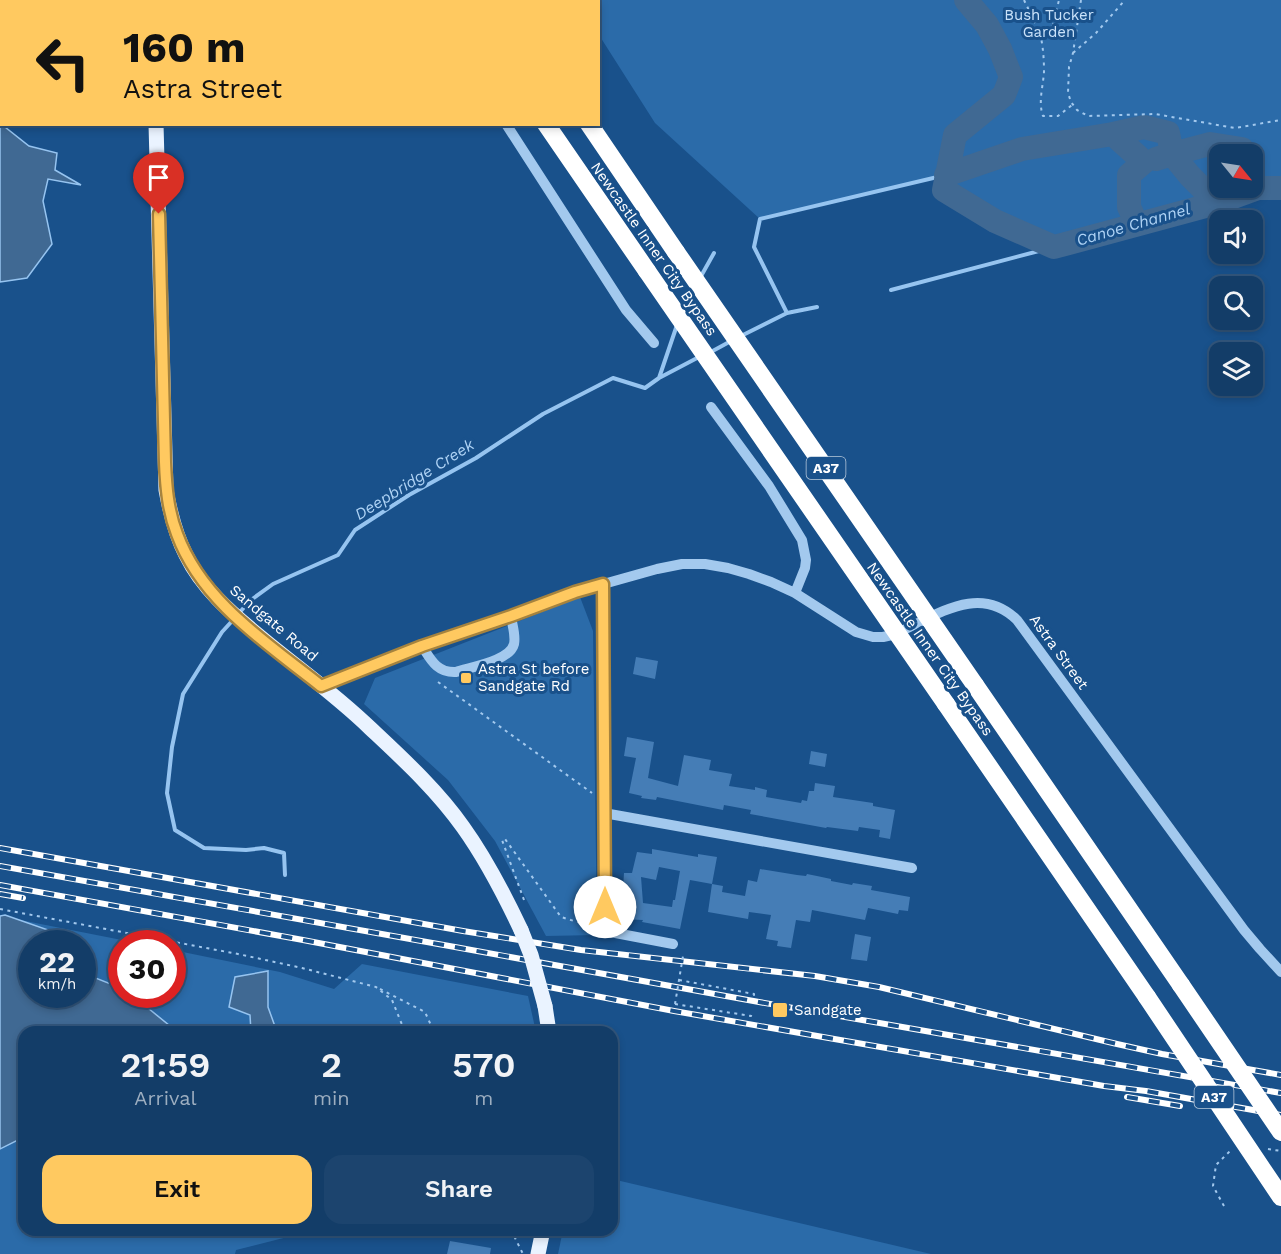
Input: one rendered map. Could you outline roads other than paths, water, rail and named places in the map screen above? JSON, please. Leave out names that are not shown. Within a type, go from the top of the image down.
[{"type":"highway","name":"Newcastle Inner City Bypass","points":[[547,126],[1147,997],[1281,1197]]},
{"type":"highway","name":"Newcastle Inner City Bypass","points":[[590,126],[1281,1132]]},
{"type":"main road","name":"Sandgate Road","points":[[156,126],[166,490],[170,512],[186,555],[211,593],[226,608],[368,726],[420,776],[462,826],[503,891],[521,930],[531,955],[545,1005],[548,1026]]},
{"type":"main road","points":[[538,1254],[542,1236]]},
{"type":"street","points":[[507,126],[626,310],[654,343]]},
{"type":"street","points":[[711,407],[769,486],[802,540],[806,560],[805,568],[795,593]]},
{"type":"street","name":"Astra Street","points":[[321,686],[422,646],[575,592],[682,564],[705,564],[728,568],[771,582],[795,593],[856,632],[873,637],[892,635],[962,604],[992,605],[1011,614],[1030,638],[1244,930],[1281,972]]},
{"type":"street","points":[[603,584],[605,931],[673,944]]},
{"type":"street","points":[[422,646],[433,664],[449,672],[502,658],[512,651],[514,646],[511,616]]},
{"type":"street","points":[[604,807],[912,868]]},
{"type":"waterway","name":"Canoe Channel","points":[[966,0],[987,25],[1011,77],[1004,95],[955,135],[944,190],[995,221],[1054,247],[1217,203],[1258,188],[1281,188]]},
{"type":"waterway","points":[[1113,134],[1144,127],[1168,133],[1172,154],[1156,159]]},
{"type":"waterway","points":[[946,175],[1022,149],[1113,134],[1144,162],[1129,175],[1129,207],[1137,224]]},
{"type":"waterway","points":[[1209,144],[1172,154],[1209,195]]},
{"type":"waterway","points":[[741,336],[787,313],[754,247],[760,219],[946,175]]},
{"type":"waterway","points":[[1212,198],[1217,203]]},
{"type":"waterway","name":"Canoe Channel","points":[[891,290],[1054,247]]},
{"type":"waterway","points":[[700,278],[714,253]]},
{"type":"waterway","points":[[682,310],[694,287]]},
{"type":"waterway","points":[[787,313],[817,307]]},
{"type":"waterway","points":[[677,325],[659,378],[699,357]]},
{"type":"waterway","points":[[709,353],[731,341]]},
{"type":"waterway","name":"Deepbridge Creek","points":[[238,614],[251,600],[273,584],[338,555],[355,530],[409,495],[476,458],[543,414],[613,378],[645,388],[659,378]]},
{"type":"waterway","name":"Deepbridge Creek","points":[[233,620],[222,632],[183,694],[172,747],[167,793],[175,830],[204,848],[246,850],[264,848],[284,853],[285,875]]},
{"type":"railway","points":[[0,848],[581,950],[815,976],[879,987],[1162,1054],[1281,1075]]},
{"type":"railway","points":[[0,866],[1281,1093]]},
{"type":"railway","points":[[0,885],[674,1011],[1281,1115]]},
{"type":"railway","points":[[0,894],[23,898]]},
{"type":"railway","points":[[1127,1097],[1180,1106]]},
{"type":"place","name":"Astra St before Sandgate Rd","points":[[466,678]]},
{"type":"place","name":"Sandgate","points":[[780,1010]]},
{"type":"park label","name":"Bush Tucker Garden","points":[[1049,24]]}]
